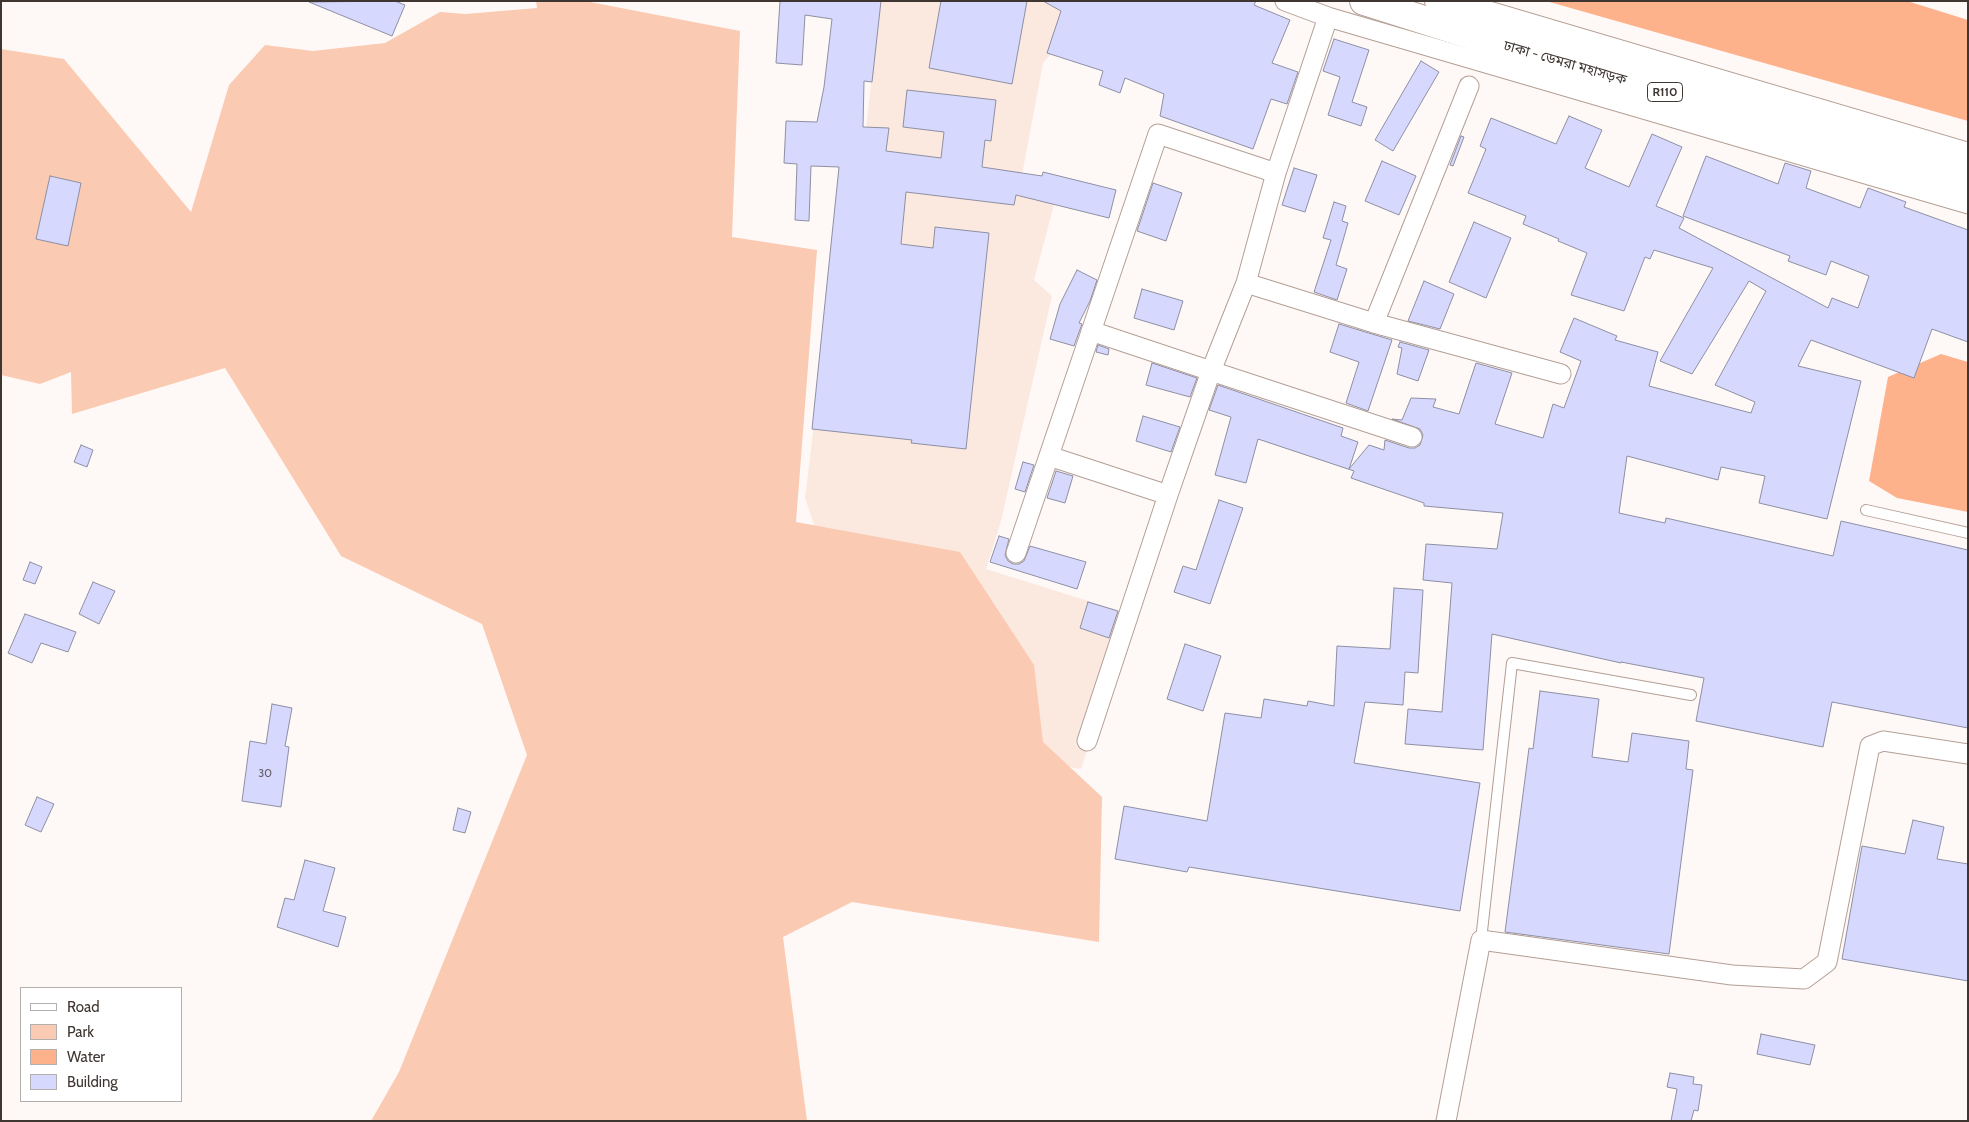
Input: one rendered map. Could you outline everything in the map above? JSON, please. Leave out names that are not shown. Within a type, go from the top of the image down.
[{"type":"main road","name":"ঢাকা - ডেমরা মহাসড়ক","points":[[1364,1],[1487,40],[1968,181]]},
{"type":"main road","name":"ঢাকা - ডেমরা মহাসড়ক","points":[[1439,1],[1968,156]]},
{"type":"street","points":[[1285,1],[1328,17],[1968,204]]},
{"type":"street","points":[[1087,741],[1211,371],[1246,283],[1276,173],[1328,17]]},
{"type":"street","points":[[1374,323],[1469,86]]},
{"type":"street","points":[[1016,553],[1158,134],[1276,173]]},
{"type":"street","points":[[1246,283],[1374,323],[1562,374]]},
{"type":"street","points":[[1091,331],[1412,437]]},
{"type":"street","points":[[1049,456],[1168,495]]},
{"type":"street","points":[[1446,1121],[1481,940],[1732,975],[1804,979],[1827,962],[1870,746],[1883,741],[1968,754]]},
{"type":"lane","points":[[1866,510],[1968,533]]},
{"type":"lane","points":[[1481,940],[1512,663],[1691,695]]},
{"type":"shaded area","points":[[880,1],[1073,1],[1063,40],[1043,63],[1022,175],[1059,186],[1034,280],[1052,296],[1001,521],[986,569],[1130,614],[1081,769],[996,755],[874,702],[805,498],[833,268],[851,268]]},
{"type":"green space","points":[[536,1],[585,1],[740,31],[732,237],[817,250],[796,522],[960,552],[1034,665],[1043,742],[1102,797],[1099,942],[852,902],[783,937],[807,1121],[371,1121],[399,1072],[527,755],[482,624],[341,556],[225,368],[72,414],[71,372],[40,384],[1,375],[1,49],[64,59],[191,212],[229,85],[265,45],[313,51],[385,43],[440,12],[466,14],[537,8]]},
{"type":"water","points":[[1546,1],[1907,1],[1968,20],[1968,121]]},
{"type":"water","points":[[1941,354],[1968,362],[1968,512],[1897,498],[1869,481],[1888,377]]},
{"type":"building","points":[[395,1],[405,5],[392,36],[309,2]]},
{"type":"building","points":[[780,1],[881,1],[872,82],[864,81],[863,127],[889,128],[886,151],[941,158],[944,132],[903,127],[907,90],[996,100],[991,141],[985,140],[982,167],[1042,176],[1043,172],[1116,190],[1109,218],[1016,195],[1014,205],[906,192],[901,244],[933,248],[935,227],[989,233],[966,449],[911,443],[912,440],[812,429],[839,167],[811,166],[809,221],[795,220],[797,164],[784,163],[786,121],[817,122],[824,87],[832,19],[805,15],[802,65],[776,63]]},
{"type":"building","points":[[941,1],[1027,1],[1012,84],[929,68]]},
{"type":"building","points":[[1043,1],[1256,1],[1254,5],[1290,20],[1272,63],[1298,72],[1287,104],[1271,99],[1253,149],[1160,116],[1164,94],[1125,78],[1120,93],[1099,85],[1103,71],[1047,53],[1061,11]]},
{"type":"building","points":[[1334,39],[1369,50],[1352,102],[1367,107],[1361,126],[1328,115],[1340,77],[1323,71]]},
{"type":"building","points":[[1421,61],[1439,72],[1393,151],[1375,140]]},
{"type":"building","points":[[1569,116],[1602,130],[1585,168],[1629,187],[1652,134],[1682,147],[1656,206],[1684,218],[1679,228],[1828,308],[1832,298],[1858,308],[1869,276],[1831,261],[1826,275],[1788,261],[1790,256],[1683,216],[1706,156],[1778,184],[1785,163],[1811,171],[1806,188],[1860,208],[1868,188],[1906,202],[1904,207],[1968,230],[1968,342],[1932,329],[1914,378],[1811,340],[1798,366],[1861,381],[1827,519],[1759,503],[1765,476],[1721,467],[1718,480],[1627,456],[1619,513],[1665,523],[1666,518],[1833,556],[1841,521],[1968,550],[1968,728],[1832,702],[1823,747],[1696,721],[1704,678],[1621,663],[1492,634],[1483,750],[1405,744],[1408,709],[1442,712],[1452,583],[1423,580],[1426,544],[1497,549],[1503,513],[1424,506],[1424,503],[1351,478],[1354,471],[1258,439],[1246,483],[1215,475],[1231,417],[1209,410],[1218,385],[1343,428],[1341,436],[1358,442],[1349,469],[1369,445],[1384,450],[1385,440],[1409,448],[1415,448],[1420,445],[1423,435],[1420,429],[1392,419],[1402,420],[1411,398],[1436,399],[1433,407],[1459,414],[1476,363],[1512,373],[1495,424],[1543,438],[1553,404],[1564,408],[1581,361],[1560,352],[1574,318],[1617,336],[1615,340],[1658,352],[1649,386],[1751,413],[1755,402],[1715,385],[1766,291],[1749,281],[1692,374],[1660,361],[1713,268],[1654,250],[1650,259],[1645,257],[1624,311],[1571,295],[1587,253],[1523,224],[1526,216],[1468,193],[1486,149],[1480,146],[1491,118],[1556,144]]},
{"type":"building","points":[[1461,136],[1464,137],[1453,166],[1450,165]]},
{"type":"building","points":[[1382,161],[1416,176],[1399,215],[1365,201]]},
{"type":"building","points":[[1294,168],[1317,175],[1305,212],[1282,205]]},
{"type":"building","points":[[50,176],[81,183],[68,246],[36,239]]},
{"type":"building","points":[[1153,183],[1182,193],[1166,241],[1137,231]]},
{"type":"building","points":[[1334,202],[1346,206],[1342,221],[1348,223],[1336,265],[1347,269],[1337,300],[1314,292],[1331,240],[1323,238]]},
{"type":"building","points":[[1474,222],[1511,238],[1486,298],[1449,282]]},
{"type":"building","points":[[1077,270],[1097,280],[1090,301],[1079,323],[1082,324],[1074,346],[1050,339],[1060,304]]},
{"type":"building","points":[[1424,281],[1454,294],[1440,329],[1408,321]]},
{"type":"building","points":[[1142,289],[1183,301],[1174,330],[1134,318]]},
{"type":"building","points":[[1339,324],[1392,340],[1368,411],[1346,403],[1359,362],[1330,352]]},
{"type":"building","points":[[1400,342],[1429,350],[1418,381],[1397,374],[1402,348],[1398,347]]},
{"type":"building","points":[[1098,345],[1109,349],[1108,355],[1096,352]]},
{"type":"building","points":[[1152,363],[1197,378],[1190,397],[1146,385]]},
{"type":"building","points":[[1143,416],[1180,427],[1171,452],[1136,441]]},
{"type":"building","points":[[81,445],[93,450],[87,467],[74,462]]},
{"type":"building","points":[[1023,462],[1034,465],[1025,492],[1015,489]]},
{"type":"building","points":[[1056,471],[1073,476],[1065,503],[1047,498]]},
{"type":"building","points":[[1219,500],[1243,508],[1210,604],[1174,592],[1183,566],[1196,570]]},
{"type":"building","points":[[999,536],[1009,539],[1005,555],[1008,561],[1013,564],[1019,564],[1024,561],[1030,546],[1086,562],[1077,589],[990,562]]},
{"type":"building","points":[[30,562],[42,567],[35,584],[23,580]]},
{"type":"building","points":[[93,582],[115,591],[99,624],[79,614]]},
{"type":"building","points":[[1394,588],[1423,590],[1418,673],[1405,672],[1403,705],[1365,702],[1354,763],[1480,783],[1460,911],[1189,867],[1187,872],[1115,859],[1124,806],[1207,821],[1225,713],[1261,718],[1264,699],[1307,706],[1308,701],[1334,706],[1337,646],[1390,649]]},
{"type":"building","points":[[1088,602],[1118,611],[1109,638],[1080,628]]},
{"type":"building","points":[[25,614],[76,632],[68,652],[41,643],[32,663],[8,653]]},
{"type":"building","points":[[1185,644],[1221,656],[1203,711],[1167,699]]},
{"type":"building","points":[[1540,691],[1599,699],[1592,757],[1628,762],[1632,733],[1689,741],[1686,769],[1693,770],[1669,954],[1505,932],[1529,748],[1533,749]]},
{"type":"building","points":[[272,704],[292,708],[285,746],[289,747],[281,807],[242,801],[250,741],[266,744]]},
{"type":"building","points":[[37,797],[54,804],[41,832],[25,825]]},
{"type":"building","points":[[458,808],[471,812],[465,833],[453,830]]},
{"type":"building","points":[[1913,820],[1944,827],[1937,859],[1968,864],[1968,981],[1842,959],[1862,846],[1905,854]]},
{"type":"building","points":[[305,860],[335,868],[323,911],[346,917],[338,947],[277,927],[285,898],[294,900]]},
{"type":"building","points":[[1761,1034],[1815,1045],[1810,1065],[1757,1054]]},
{"type":"building","points":[[1670,1073],[1694,1077],[1693,1084],[1702,1085],[1698,1111],[1694,1110],[1691,1121],[1671,1121],[1677,1089],[1667,1087]]}]
